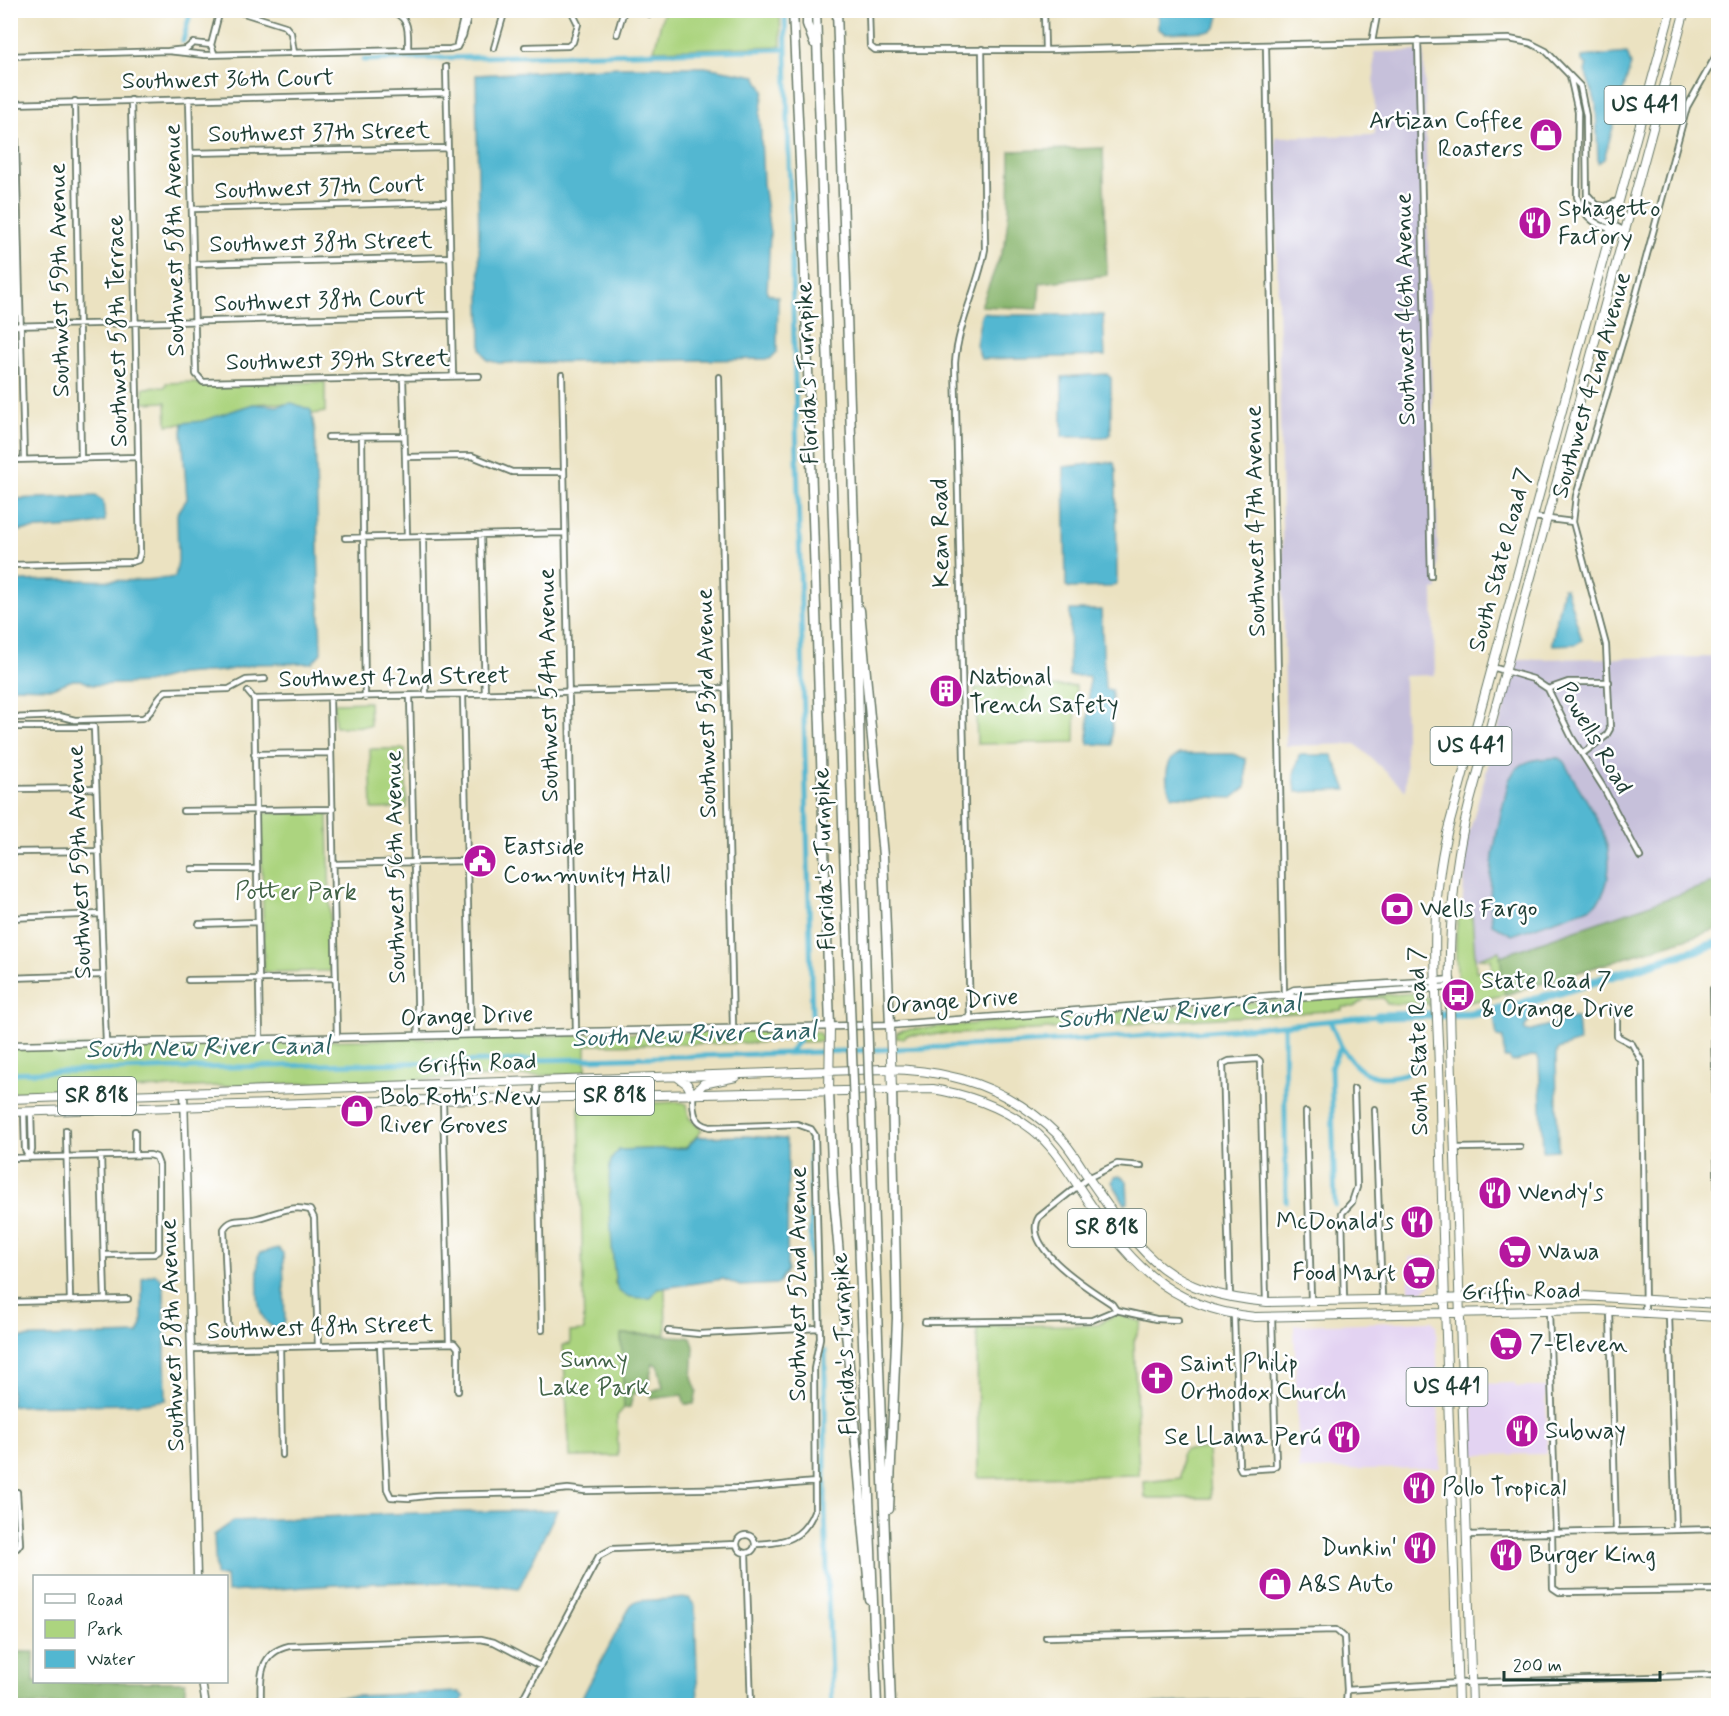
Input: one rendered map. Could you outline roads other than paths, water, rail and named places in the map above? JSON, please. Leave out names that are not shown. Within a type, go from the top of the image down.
[{"type":"highway","points":[[793,10],[826,842],[830,1027]]},
{"type":"highway","points":[[807,10],[807,24],[817,52]]},
{"type":"highway","name":"Florida's Turnpike","points":[[816,10],[844,851],[877,1706]]},
{"type":"highway","name":"Florida's Turnpike","points":[[837,10],[870,1111],[891,1706]]},
{"type":"highway","points":[[856,588],[862,624],[882,846],[890,1026]]},
{"type":"highway","points":[[886,1539],[891,1495],[897,1318],[891,1090]]},
{"type":"highway","points":[[829,1092],[831,1166],[867,1584],[875,1623]]},
{"type":"main road","name":"South State Road 7","points":[[1458,1706],[1444,1298],[1437,891],[1442,853],[1671,10]]},
{"type":"main road","name":"South State Road 7","points":[[1472,1706],[1459,1312],[1451,983],[1452,895],[1461,837],[1684,13]]},
{"type":"main road","points":[[1574,367],[1580,375],[1582,390]]},
{"type":"main road","points":[[1453,812],[1459,821],[1461,837]]},
{"type":"main road","points":[[890,1026],[891,1090]]},
{"type":"main road","points":[[829,1092],[832,1070],[830,1027]]},
{"type":"main road","name":"Griffin Road","points":[[10,1099],[832,1070],[929,1070],[967,1079],[1001,1093],[1033,1113],[1059,1136],[1126,1233],[1145,1254],[1186,1283],[1230,1299],[1266,1302],[1382,1298],[1583,1296],[1719,1304]]},
{"type":"main road","points":[[676,1076],[687,1084],[693,1095],[703,1084],[754,1073]]},
{"type":"main road","points":[[341,1101],[350,1093],[366,1088]]},
{"type":"main road","points":[[317,1102],[328,1098],[333,1089]]},
{"type":"main road","name":"Griffin Road","points":[[10,1112],[341,1101],[891,1090],[949,1092],[978,1100],[1008,1113],[1043,1139],[1057,1155],[1115,1239],[1156,1282],[1188,1301],[1234,1315],[1272,1317],[1445,1312],[1610,1311],[1719,1317]]},
{"type":"main road","points":[[27,1112],[36,1103],[90,1101],[93,1096]]},
{"type":"main road","points":[[1440,1125],[1446,1139],[1455,1148]]},
{"type":"main road","points":[[1451,1516],[1457,1529],[1466,1535]]},
{"type":"main road","points":[[1452,1537],[1461,1543],[1467,1554]]},
{"type":"street","points":[[214,53],[212,45],[220,10]]},
{"type":"street","points":[[234,10],[285,26],[291,33],[294,53]]},
{"type":"street","points":[[388,10],[405,18],[408,25],[408,50]]},
{"type":"street","points":[[457,47],[465,10]]},
{"type":"street","points":[[457,47],[464,36],[470,10]]},
{"type":"street","points":[[495,48],[505,10]]},
{"type":"street","points":[[525,47],[568,46],[573,42],[578,24],[572,10]]},
{"type":"street","points":[[618,34],[624,10]]},
{"type":"street","points":[[869,10],[870,46],[875,50],[1045,50],[1509,39],[1530,43],[1546,51],[1580,86],[1584,95],[1585,191],[1591,210],[1612,227]]},
{"type":"street","points":[[1044,10],[1045,50]]},
{"type":"street","points":[[1372,42],[1378,10]]},
{"type":"street","name":"Southwest 46th Avenue","points":[[1418,40],[1431,576]]},
{"type":"street","points":[[10,56],[168,51],[186,49],[193,43],[212,45]]},
{"type":"street","points":[[196,54],[204,44]]},
{"type":"street","name":"Southwest 47th Avenue","points":[[1266,46],[1284,995]]},
{"type":"street","points":[[168,51],[196,54],[294,53],[457,47]]},
{"type":"street","name":"Kean Road","points":[[970,1021],[955,363],[959,328],[981,267],[985,249],[982,49]]},
{"type":"street","name":"Southwest 42nd Avenue","points":[[1533,517],[1573,522],[1576,496],[1630,317],[1687,107],[1719,52]]},
{"type":"street","points":[[446,67],[453,376]]},
{"type":"street","points":[[1570,76],[1578,112],[1577,197],[1581,208],[1597,224],[1625,231]]},
{"type":"street","name":"Southwest 36th Court","points":[[13,104],[446,93]]},
{"type":"street","name":"Southwest 58th Avenue","points":[[189,99],[194,323],[198,380]]},
{"type":"street","name":"Southwest 58th Terrace","points":[[10,566],[128,563],[138,560],[140,554],[131,100]]},
{"type":"street","name":"Southwest 59th Avenue","points":[[75,101],[81,458]]},
{"type":"street","points":[[13,104],[24,459]]},
{"type":"street","points":[[1578,128],[1586,140]]},
{"type":"street","name":"Southwest 37th Street","points":[[191,153],[447,148]]},
{"type":"street","points":[[1585,191],[1597,205],[1606,206],[1619,200]]},
{"type":"street","name":"Southwest 37th Court","points":[[193,209],[448,202]]},
{"type":"street","name":"Southwest 38th Street","points":[[194,264],[449,257]]},
{"type":"street","name":"Southwest 38th Court","points":[[10,326],[450,315]]},
{"type":"street","name":"Southwest 54th Avenue","points":[[562,375],[576,1031]]},
{"type":"street","name":"Southwest 39th Street","points":[[198,380],[203,382],[479,376]]},
{"type":"street","points":[[403,377],[407,536]]},
{"type":"street","name":"Southwest 53rd Avenue","points":[[719,377],[733,1028]]},
{"type":"street","points":[[328,437],[404,436]]},
{"type":"street","points":[[362,437],[365,698]]},
{"type":"street","points":[[10,460],[138,456]]},
{"type":"street","points":[[405,457],[472,456],[512,472],[563,472]]},
{"type":"street","points":[[1573,522],[1602,627],[1609,682],[1610,729],[1606,736],[1582,754]]},
{"type":"street","points":[[345,538],[564,533]]},
{"type":"street","points":[[481,535],[485,694]]},
{"type":"street","points":[[423,536],[426,695]]},
{"type":"street","name":"Powells Road","points":[[1492,667],[1533,679],[1548,689],[1640,857]]},
{"type":"street","points":[[10,718],[59,716],[75,720],[143,718],[148,715],[161,694],[166,691],[229,689],[246,680],[265,679]]},
{"type":"street","points":[[1548,689],[1568,682],[1609,682]]},
{"type":"street","name":"Southwest 42nd Street","points":[[248,692],[254,699],[725,688]]},
{"type":"street","points":[[463,694],[471,1034]]},
{"type":"street","name":"Southwest 56th Avenue","points":[[410,697],[418,1036]]},
{"type":"street","points":[[330,698],[337,1038]]},
{"type":"street","points":[[254,699],[260,1039]]},
{"type":"street","name":"Southwest 59th Avenue","points":[[10,728],[94,728],[101,975],[106,1042]]},
{"type":"street","points":[[254,754],[330,753]]},
{"type":"street","points":[[10,789],[96,788]]},
{"type":"street","points":[[183,811],[333,809]]},
{"type":"street","points":[[10,852],[99,851]]},
{"type":"street","points":[[334,864],[466,861]]},
{"type":"street","points":[[192,869],[256,869]]},
{"type":"street","points":[[10,918],[101,914]]},
{"type":"street","points":[[200,924],[257,922]]},
{"type":"street","points":[[10,978],[101,975]]},
{"type":"street","points":[[189,980],[335,978]]},
{"type":"street","name":"Orange Drive","points":[[10,1045],[890,1026],[1284,995],[1295,998],[1354,994],[1451,983]]},
{"type":"street","name":"Orange Drive","points":[[1284,995],[1294,990],[1365,985],[1438,984]]},
{"type":"street","points":[[1354,994],[1365,985]]},
{"type":"street","points":[[1713,989],[1719,1207]]},
{"type":"street","points":[[1617,1009],[1617,1036],[1632,1044],[1642,1062],[1646,1314]]},
{"type":"street","points":[[1230,1299],[1223,1064],[1230,1061],[1254,1059],[1260,1061],[1266,1302]]},
{"type":"street","points":[[537,1082],[542,1330]]},
{"type":"street","points":[[1344,1300],[1342,1213],[1352,1202],[1357,1187],[1354,1089]]},
{"type":"street","name":"Southwest 58th Avenue","points":[[184,1093],[197,1575]]},
{"type":"street","name":"Southwest 52nd Avenue","points":[[693,1095],[693,1109],[696,1120],[701,1125],[710,1127],[796,1124],[811,1128],[815,1135],[819,1328],[814,1369],[815,1509],[804,1530],[787,1541],[756,1544]]},
{"type":"street","points":[[443,1100],[449,1342],[454,1343],[458,1348],[458,1391]]},
{"type":"street","points":[[1375,1109],[1382,1298]]},
{"type":"street","points":[[27,1112],[25,1150],[29,1158]]},
{"type":"street","points":[[1306,1112],[1311,1300]]},
{"type":"street","points":[[66,1130],[70,1300]]},
{"type":"street","points":[[135,1131],[135,1155]]},
{"type":"street","points":[[1455,1148],[1520,1147]]},
{"type":"street","points":[[10,1158],[135,1155],[156,1157],[159,1165],[159,1251],[154,1254],[104,1255]]},
{"type":"street","points":[[101,1156],[105,1300]]},
{"type":"street","points":[[1116,1310],[1112,1304],[1070,1276],[1039,1243],[1035,1232],[1039,1217],[1088,1178],[1117,1164],[1141,1166]]},
{"type":"street","points":[[10,1198],[12,1302],[128,1299]]},
{"type":"street","points":[[231,1333],[228,1324],[224,1229],[234,1220],[253,1220],[278,1210],[301,1208],[310,1210],[314,1218],[318,1346]]},
{"type":"street","points":[[925,1322],[1092,1320],[1116,1310],[1156,1319],[1178,1320]]},
{"type":"street","points":[[1550,1311],[1553,1588],[1566,1593],[1719,1590]]},
{"type":"street","points":[[1610,1311],[1616,1532]]},
{"type":"street","points":[[1234,1315],[1239,1466],[1242,1470],[1273,1468],[1276,1465],[1272,1317]]},
{"type":"street","points":[[1670,1316],[1676,1530]]},
{"type":"street","points":[[668,1331],[699,1334],[819,1328]]},
{"type":"street","name":"Southwest 48th Street","points":[[192,1349],[449,1342]]},
{"type":"street","points":[[380,1344],[387,1489],[391,1497],[532,1493],[568,1489],[585,1491],[747,1488],[816,1482]]},
{"type":"street","points":[[280,1347],[282,1455]]},
{"type":"street","points":[[10,1492],[17,1492],[20,1544],[17,1548],[10,1548]]},
{"type":"street","points":[[10,1523],[17,1523]]},
{"type":"street","points":[[1466,1535],[1719,1529]]},
{"type":"street","points":[[746,1535],[753,1537],[756,1544],[753,1550],[746,1553],[739,1550],[737,1544],[740,1538],[746,1535]]},
{"type":"street","points":[[519,1706],[594,1563],[606,1552],[612,1549],[737,1544]]},
{"type":"street","points":[[746,1553],[751,1706]]},
{"type":"street","points":[[1046,1637],[1336,1630],[1344,1637],[1347,1706]]},
{"type":"street","points":[[261,1706],[260,1680],[264,1661],[274,1651],[289,1646],[481,1639],[494,1642],[540,1666]]},
{"type":"street","points":[[1347,1690],[1458,1683],[1719,1676]]},
{"type":"street","points":[[202,1683],[206,1706]]},
{"type":"water","points":[[1158,10],[1220,11],[1216,28],[1211,31],[1165,33],[1158,29]]},
{"type":"water","points":[[1627,53],[1631,64],[1604,159],[1598,163],[1596,103],[1585,71],[1587,65],[1582,61],[1582,57]]},
{"type":"water","points":[[619,67],[705,67],[756,76],[764,91],[760,114],[763,183],[770,234],[767,293],[778,297],[777,352],[770,359],[499,363],[487,360],[481,349],[476,75]]},
{"type":"water","points":[[984,312],[994,315],[1103,315],[1105,356],[981,359],[976,345],[981,315]]},
{"type":"water","points":[[1107,374],[1111,378],[1111,434],[1107,437],[1062,437],[1062,377]]},
{"type":"water","points":[[292,403],[311,410],[315,431],[321,653],[312,663],[257,664],[223,671],[180,674],[147,683],[92,685],[81,680],[73,680],[52,688],[11,687],[11,582],[175,577],[178,561],[177,514],[187,499],[183,423],[202,421],[253,404],[277,406]]},
{"type":"water","points":[[1114,463],[1116,470],[1117,583],[1111,587],[1070,588],[1066,586],[1064,467]]},
{"type":"water","points":[[96,496],[103,501],[105,521],[82,526],[11,532],[11,499]]},
{"type":"water","points":[[1563,588],[1566,588],[1582,640],[1576,644],[1553,645],[1552,642]]},
{"type":"water","points":[[1070,610],[1101,610],[1105,689],[1112,690],[1112,745],[1088,744],[1089,676],[1069,676]]},
{"type":"water","points":[[1180,754],[1233,754],[1246,759],[1246,787],[1232,798],[1172,796],[1167,783],[1168,768],[1171,759]]},
{"type":"water","points":[[1299,755],[1332,755],[1347,790],[1296,792],[1294,775]]},
{"type":"water","points":[[1559,758],[1564,762],[1590,806],[1603,833],[1609,862],[1607,883],[1599,900],[1592,907],[1512,935],[1492,924],[1490,887],[1500,816],[1509,780],[1518,768],[1530,761]]},
{"type":"water","points":[[1529,1006],[1533,1014],[1524,1029],[1528,1031],[1577,1017],[1579,1042],[1558,1049],[1556,1055],[1558,1150],[1543,1151],[1539,1060],[1536,1056],[1512,1062],[1509,1058],[1504,1058],[1503,1038],[1497,1037],[1493,1010]]},
{"type":"water","points":[[747,1136],[785,1139],[788,1149],[787,1270],[778,1284],[740,1286],[723,1279],[657,1289],[651,1298],[630,1297],[622,1294],[616,1284],[612,1250],[610,1170],[615,1154],[619,1150],[686,1148],[697,1137]]},
{"type":"water","points":[[1120,1176],[1127,1181],[1128,1203],[1125,1204],[1112,1182],[1114,1177]]},
{"type":"water","points":[[278,1248],[283,1253],[285,1322],[277,1329],[263,1317],[260,1308],[258,1257],[260,1253]]},
{"type":"water","points":[[155,1274],[161,1279],[164,1291],[166,1400],[136,1404],[11,1406],[11,1338],[138,1334],[142,1324],[142,1278]]},
{"type":"water","points":[[557,1510],[519,1588],[483,1584],[410,1582],[228,1592],[228,1575],[216,1575],[214,1535],[234,1521],[413,1513]]},
{"type":"water","points":[[689,1598],[695,1606],[698,1705],[578,1705],[631,1605],[636,1601]]},
{"type":"water","points":[[459,1692],[464,1697],[459,1705],[277,1705],[277,1699]]},
{"type":"water","points":[[1333,1697],[1333,1706],[938,1705],[1137,1704]]},
{"type":"waterway","points":[[183,41],[191,10]]},
{"type":"waterway","points":[[785,10],[812,1015]]},
{"type":"waterway","points":[[363,60],[786,49]]},
{"type":"waterway","points":[[1378,1016],[1470,1014],[1515,1006],[1718,943]]},
{"type":"waterway","name":"South New River Canal","points":[[10,1073],[866,1050],[1208,1031],[1378,1016]]},
{"type":"waterway","points":[[1330,1021],[1341,1046],[1331,1067],[1335,1205]]},
{"type":"waterway","points":[[1284,1025],[1286,1201]]},
{"type":"waterway","points":[[789,1053],[799,1040]]},
{"type":"waterway","points":[[1341,1046],[1361,1070],[1368,1074],[1386,1077],[1408,1073],[1421,1051]]},
{"type":"waterway","points":[[810,1140],[812,1322]]},
{"type":"waterway","points":[[825,1351],[825,1510],[832,1706]]},
{"type":"place","name":"Artizan Coffee Roasters","points":[[1546,135]]},
{"type":"place","name":"Sphagetto Factory","points":[[1535,223]]},
{"type":"place","name":"National Trench Safety","points":[[946,691]]},
{"type":"place","name":"Eastside Community Hall","points":[[480,861]]},
{"type":"place","name":"Wells Fargo","points":[[1397,909]]},
{"type":"place","name":"State Road 7 & Orange Drive","points":[[1458,995]]},
{"type":"place","name":"Bob Roth's New River Groves","points":[[357,1111]]},
{"type":"place","name":"Wendy's","points":[[1495,1193]]},
{"type":"place","name":"McDonald's","points":[[1417,1222]]},
{"type":"place","name":"Wawa","points":[[1515,1252]]},
{"type":"place","name":"Food Mart","points":[[1419,1273]]},
{"type":"place","name":"7-Eleven","points":[[1506,1344]]},
{"type":"place","name":"Saint Philip Orthodox Church","points":[[1157,1378]]},
{"type":"place","name":"Subway","points":[[1522,1431]]},
{"type":"place","name":"Se LLama Perú","points":[[1344,1437]]},
{"type":"place","name":"Pollo Tropical","points":[[1419,1488]]},
{"type":"place","name":"Dunkin'","points":[[1420,1548]]},
{"type":"place","name":"Burger King","points":[[1506,1555]]},
{"type":"place","name":"A&S Auto","points":[[1275,1584]]},
{"type":"park label","name":"Potter Park","points":[[296,892]]},
{"type":"park label","name":"Sunny Lake Park","points":[[594,1374]]}]
